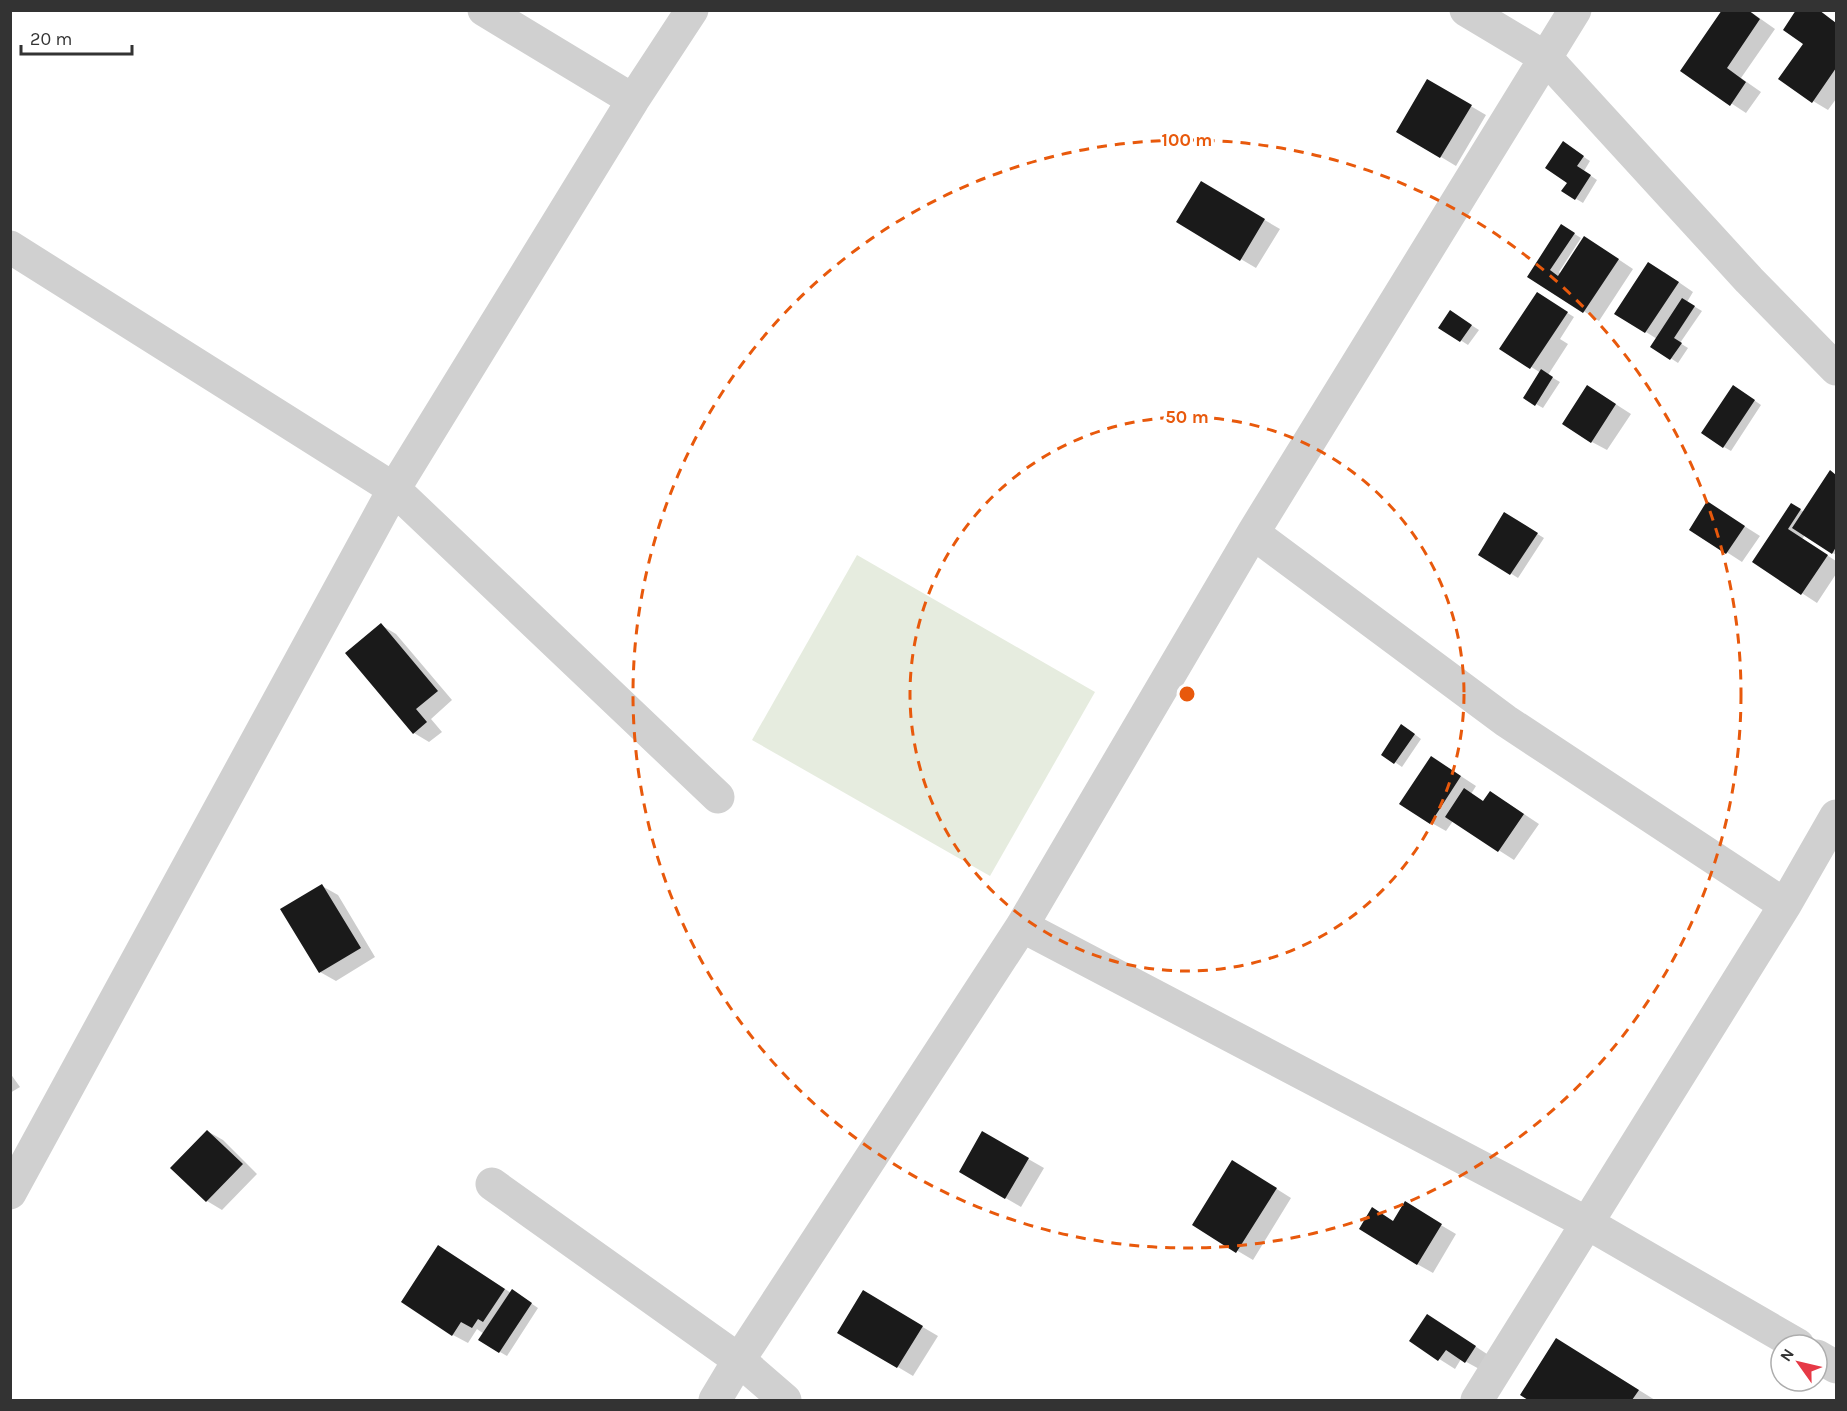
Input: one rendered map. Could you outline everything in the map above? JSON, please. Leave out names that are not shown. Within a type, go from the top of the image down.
[{"type":"street","points":[[484,10],[633,100]]},
{"type":"street","points":[[10,1193],[394,489],[633,100],[692,10]]},
{"type":"street","points":[[1466,10],[1546,58],[1749,280],[1836,369]]},
{"type":"street","points":[[716,1401],[739,1360],[1022,926],[1253,533],[1575,10]]},
{"type":"street","points":[[10,248],[394,489],[718,797]]},
{"type":"street","points":[[1253,533],[1506,721],[1785,905]]},
{"type":"street","points":[[1477,1401],[1785,905],[1836,816]]},
{"type":"street","points":[[1022,926],[1587,1223],[1777,1333]]},
{"type":"street","points":[[492,1184],[739,1360],[785,1401]]},
{"type":"shaded area","points":[[857,555],[1095,692],[990,876],[752,740]]},
{"type":"building","points":[[1722,10],[1748,10],[1760,19],[1727,68],[1746,82],[1730,106],[1680,71]]},
{"type":"building","points":[[1796,10],[1819,10],[1836,23],[1836,68],[1812,103],[1778,79],[1803,44],[1783,30]]},
{"type":"building","points":[[1427,79],[1472,105],[1440,158],[1396,132]]},
{"type":"building","points":[[1563,141],[1584,156],[1577,166],[1591,175],[1575,200],[1561,191],[1567,183],[1545,168]]},
{"type":"building","points":[[1201,181],[1265,219],[1240,261],[1176,222]]},
{"type":"building","points":[[1561,224],[1575,233],[1550,270],[1558,276],[1584,236],[1619,259],[1583,313],[1527,277]]},
{"type":"building","points":[[1648,262],[1679,282],[1645,333],[1614,314]]},
{"type":"building","points":[[1537,292],[1568,312],[1530,369],[1499,349]]},
{"type":"building","points":[[1682,298],[1695,306],[1674,338],[1682,343],[1670,360],[1650,347]]},
{"type":"building","points":[[1450,310],[1472,325],[1460,342],[1438,328]]},
{"type":"building","points":[[1541,369],[1553,377],[1535,406],[1523,398]]},
{"type":"building","points":[[1587,385],[1616,404],[1591,443],[1562,424]]},
{"type":"building","points":[[1733,385],[1755,400],[1723,448],[1701,433]]},
{"type":"building","points":[[1830,470],[1836,475],[1836,547],[1832,554],[1792,528]]},
{"type":"building","points":[[1707,501],[1745,526],[1726,554],[1689,530]]},
{"type":"building","points":[[1791,503],[1801,509],[1788,529],[1828,555],[1801,595],[1752,562]]},
{"type":"building","points":[[1504,512],[1538,533],[1510,575],[1478,555]]},
{"type":"building","points":[[381,623],[438,691],[416,709],[427,722],[413,734],[345,653]]},
{"type":"building","points":[[1401,724],[1415,734],[1394,764],[1381,755]]},
{"type":"building","points":[[1431,756],[1461,776],[1430,824],[1399,804]]},
{"type":"building","points":[[1464,788],[1483,801],[1490,791],[1524,814],[1498,852],[1445,817]]},
{"type":"building","points":[[322,884],[361,948],[319,973],[280,909]]},
{"type":"building","points":[[207,1130],[243,1164],[206,1202],[170,1168]]},
{"type":"building","points":[[982,1131],[1029,1158],[1005,1199],[959,1172]]},
{"type":"building","points":[[1232,1160],[1277,1188],[1236,1253],[1192,1225]]},
{"type":"building","points":[[1405,1201],[1442,1224],[1417,1265],[1359,1229],[1372,1207],[1393,1221]]},
{"type":"building","points":[[438,1245],[505,1289],[483,1322],[478,1319],[472,1328],[461,1322],[452,1336],[401,1302]]},
{"type":"building","points":[[512,1289],[532,1303],[499,1353],[478,1340]]},
{"type":"building","points":[[863,1290],[923,1326],[897,1368],[837,1333]]},
{"type":"building","points":[[1427,1314],[1476,1346],[1465,1363],[1446,1350],[1438,1361],[1409,1341]]},
{"type":"building","points":[[1556,1338],[1639,1390],[1632,1400],[1528,1400],[1520,1395]]}]
